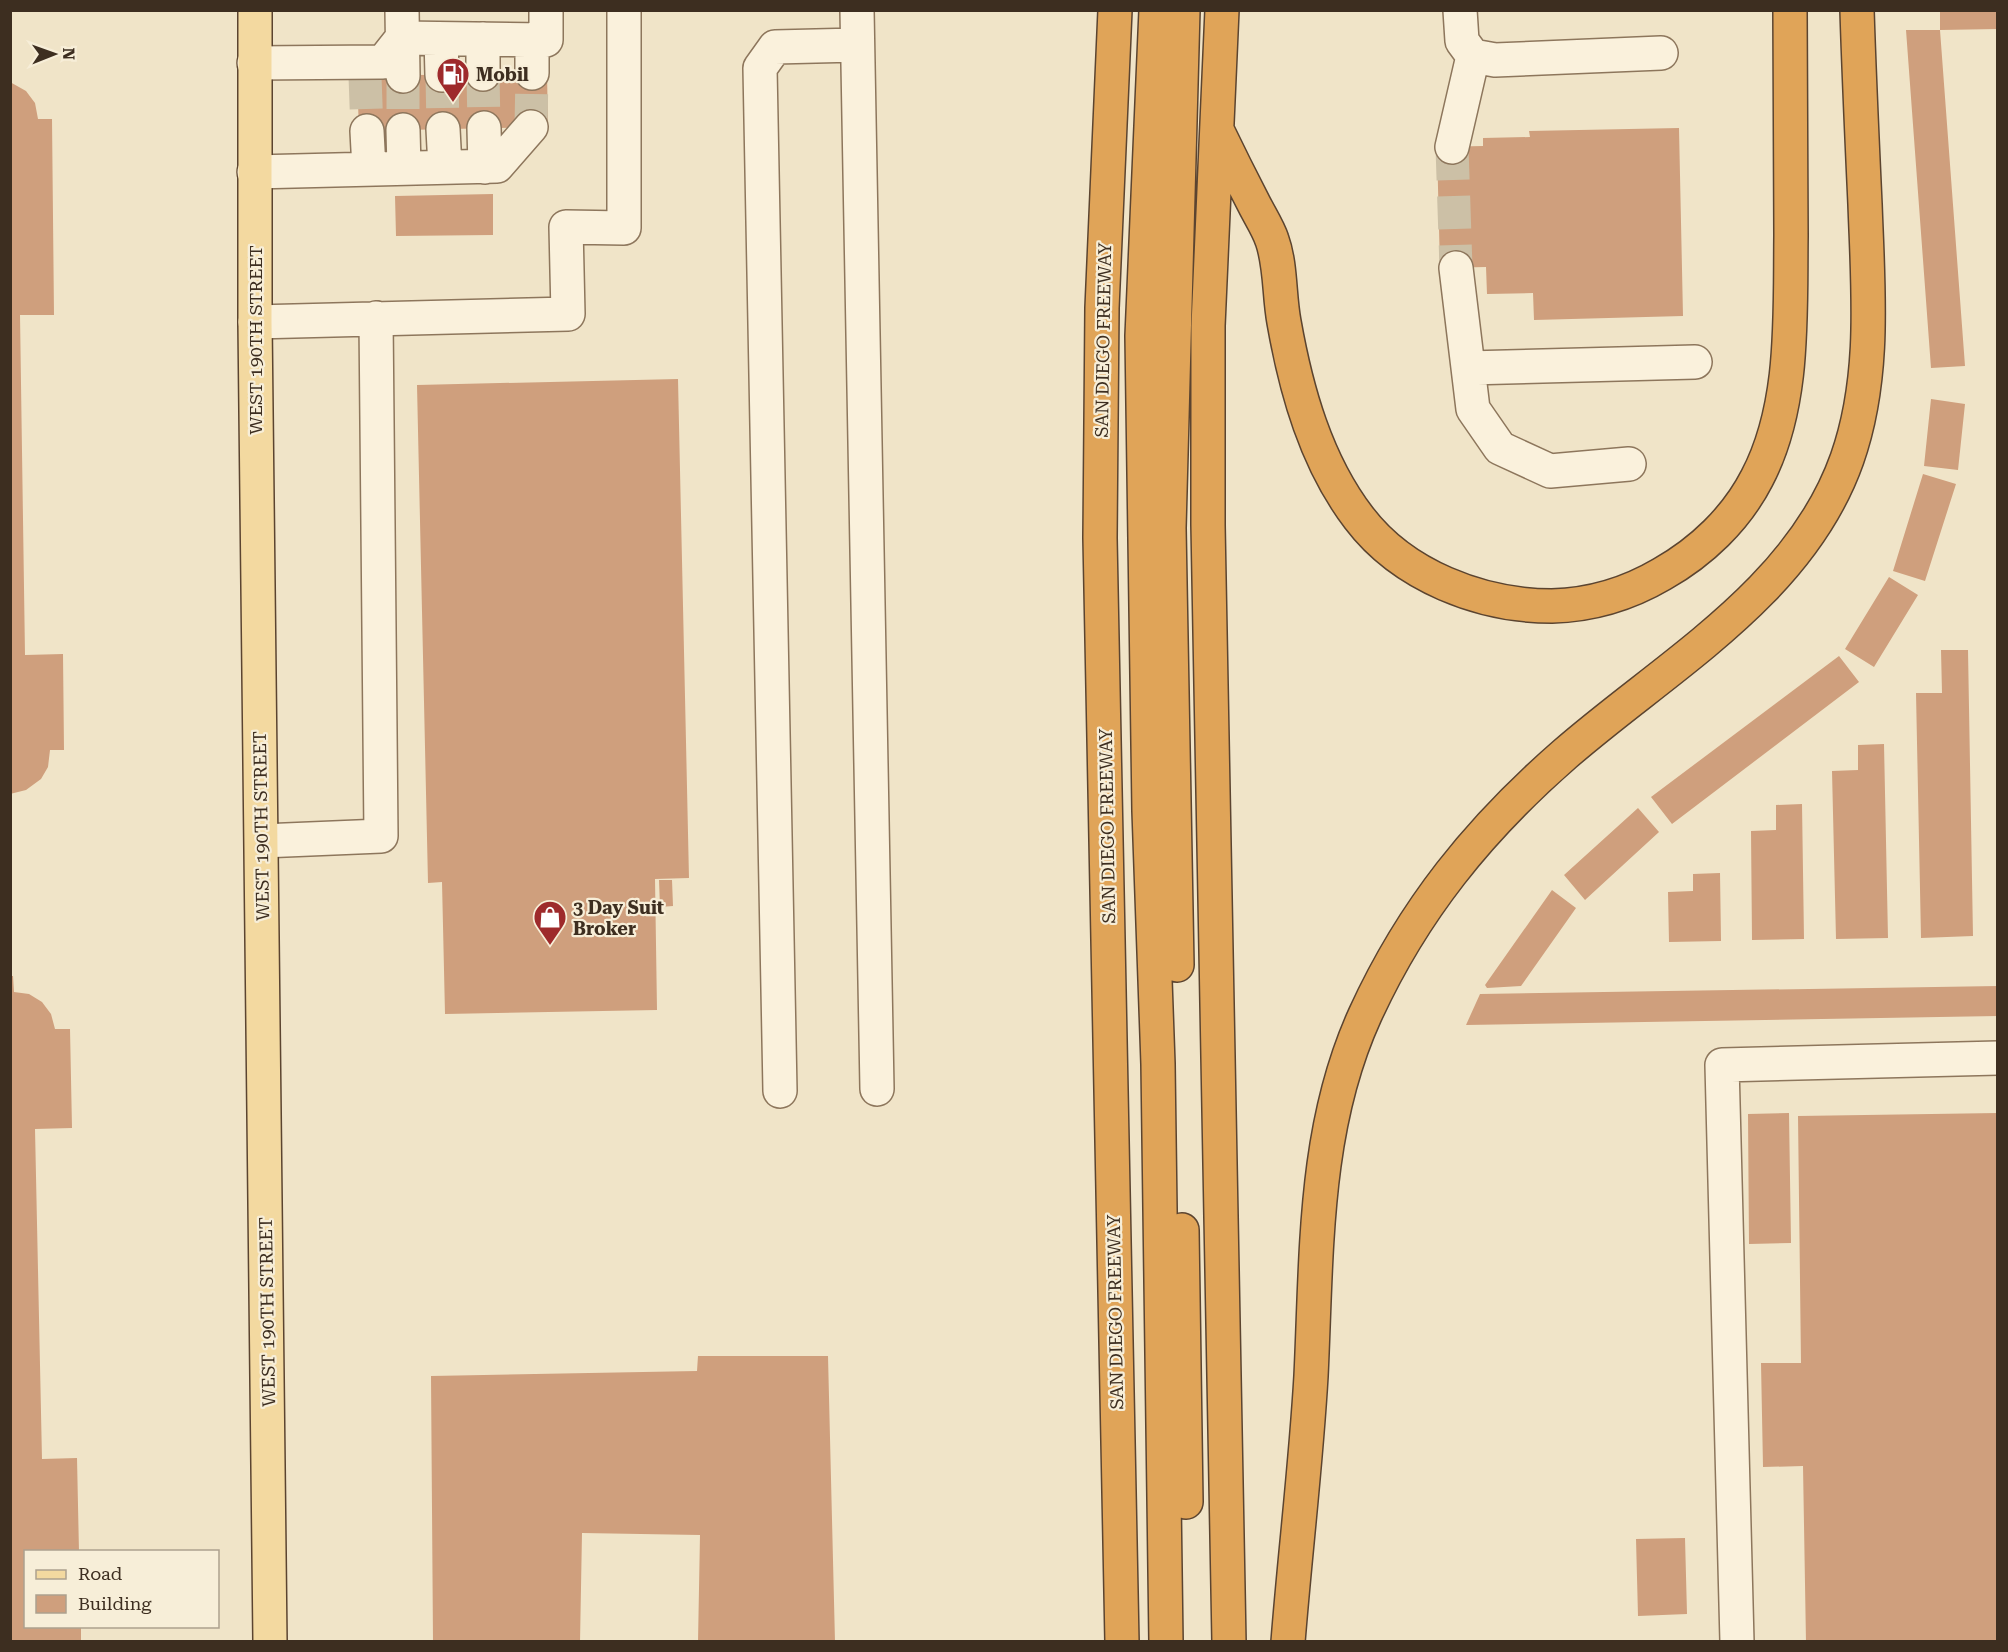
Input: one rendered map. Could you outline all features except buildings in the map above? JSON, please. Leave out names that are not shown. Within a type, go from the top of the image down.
[{"type":"highway","name":"SAN DIEGO FREEWAY","points":[[1115,10],[1102,308],[1100,537],[1122,1641]]},
{"type":"highway","points":[[1156,10],[1167,52],[1169,528],[1189,1641]]},
{"type":"highway","points":[[1166,1641],[1158,1064],[1149,811],[1142,336],[1167,52],[1183,10]]},
{"type":"highway","points":[[1222,10],[1208,326],[1208,525],[1230,1641]]},
{"type":"highway","points":[[1216,129],[1273,242],[1284,323],[1306,411],[1321,454],[1340,492],[1362,523],[1390,549],[1461,591],[1525,606],[1565,605],[1602,600],[1640,587],[1705,545],[1732,516],[1757,479],[1773,438],[1783,398],[1790,302],[1790,10]]},
{"type":"highway","points":[[1288,1641],[1311,1378],[1315,1245],[1321,1179],[1330,1121],[1343,1075],[1366,1013],[1408,933],[1452,868],[1511,805],[1565,754],[1758,594],[1790,560],[1821,518],[1847,458],[1863,390],[1869,308],[1857,10]]},
{"type":"main road","name":"WEST 190TH STREET","points":[[255,10],[255,322],[270,1641]]},
{"type":"lane","points":[[402,24],[441,39],[546,40],[546,10]]},
{"type":"lane","points":[[255,322],[568,314],[566,227],[624,228],[624,10]]},
{"type":"lane","points":[[856,10],[877,1089]]},
{"type":"lane","points":[[1460,10],[1462,41],[1473,56],[1495,60],[1661,53]]},
{"type":"lane","points":[[254,63],[365,69],[383,62],[402,24]]},
{"type":"lane","points":[[402,24],[403,76]]},
{"type":"lane","points":[[441,39],[442,75]]},
{"type":"lane","points":[[483,39],[483,74]]},
{"type":"lane","points":[[532,40],[532,73]]},
{"type":"lane","points":[[780,1091],[760,68],[775,47],[857,45]]},
{"type":"lane","points":[[1452,147],[1473,56]]},
{"type":"lane","points":[[254,172],[497,166],[531,127]]},
{"type":"lane","points":[[484,128],[485,166]]},
{"type":"lane","points":[[443,129],[444,167]]},
{"type":"lane","points":[[403,130],[404,168]]},
{"type":"lane","points":[[367,131],[369,169]]},
{"type":"lane","points":[[1456,268],[1473,409],[1500,448],[1550,471],[1629,464]]},
{"type":"lane","points":[[262,841],[381,836],[376,318]]},
{"type":"lane","points":[[1468,368],[1695,362]]},
{"type":"lane","points":[[1737,1641],[1722,1065],[1998,1058]]},
{"type":"tunnel","points":[[531,127],[532,73]]},
{"type":"tunnel","points":[[483,74],[484,128]]},
{"type":"tunnel","points":[[442,75],[443,129]]},
{"type":"tunnel","points":[[365,76],[367,131]]},
{"type":"tunnel","points":[[403,76],[403,130]]},
{"type":"tunnel","points":[[1452,147],[1456,268]]},
{"type":"place","name":"Mobil","points":[[453,103]]},
{"type":"place","name":"3 Day Suit Broker","points":[[550,946]]}]
